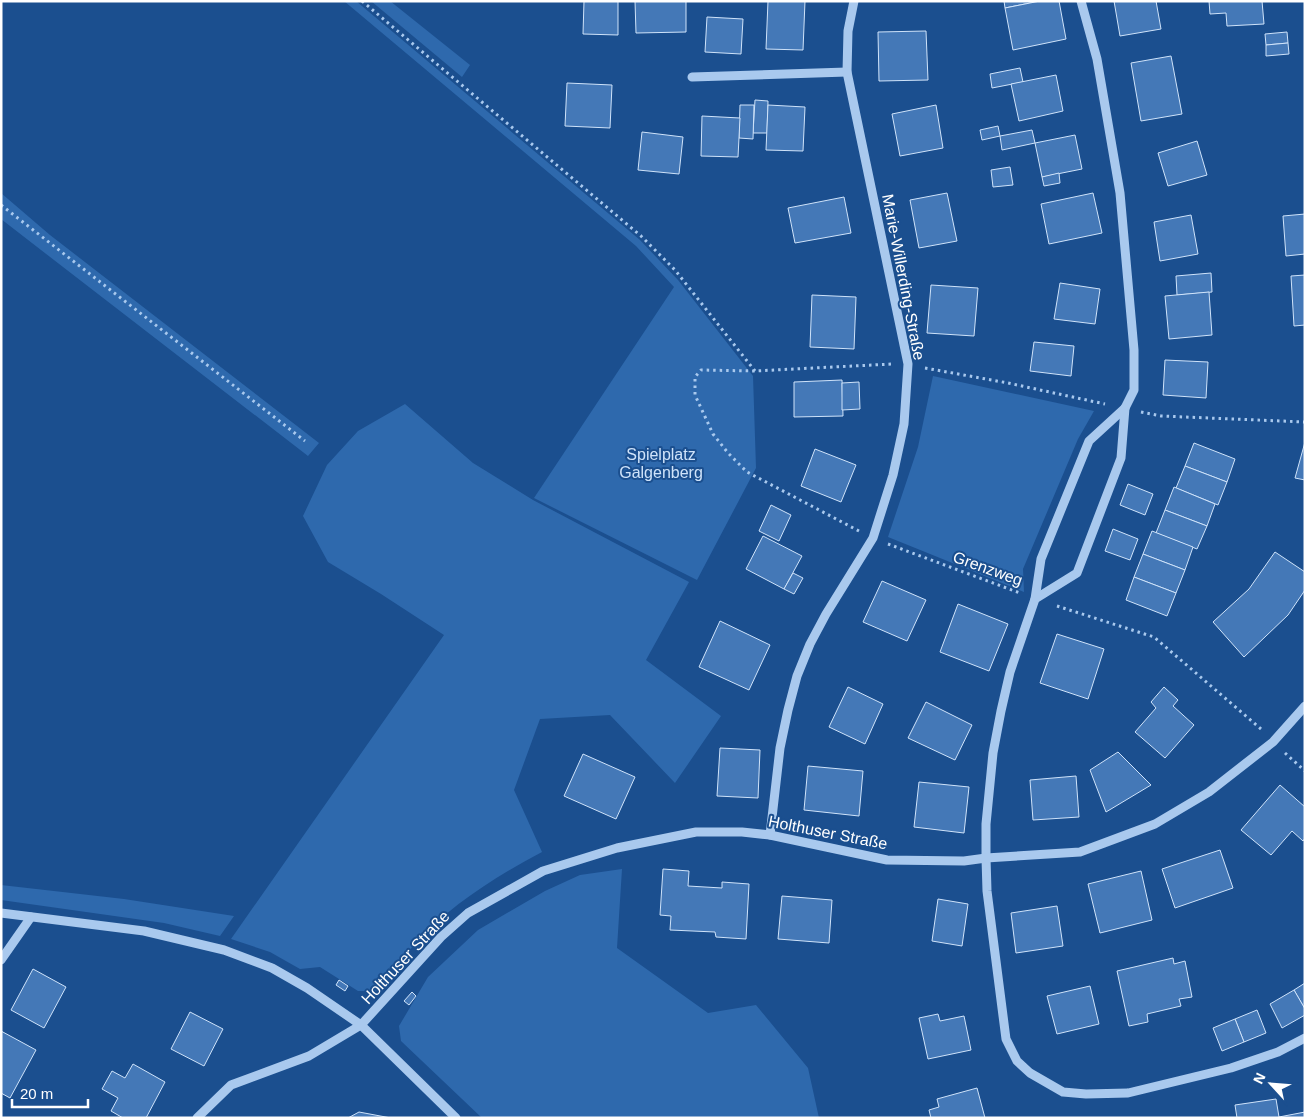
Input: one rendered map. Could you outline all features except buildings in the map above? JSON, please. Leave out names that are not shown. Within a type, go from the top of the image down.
[{"type":"street","name":"Marie-Willerding-Straße","points":[[770,835],[780,748],[797,676],[810,644],[826,614],[873,538],[893,475],[904,424],[908,364],[847,72],[848,31],[854,1]]},
{"type":"street","points":[[1081,1],[1097,59],[1120,193],[1134,350],[1134,390],[1125,408],[1089,441],[1041,559],[1035,599],[1010,672],[993,753],[986,824],[987,891],[1006,1039],[1018,1061],[1030,1073],[1063,1092],[1086,1094],[1128,1093],[1230,1068],[1278,1052],[1305,1038]]},
{"type":"street","points":[[692,77],[847,72]]},
{"type":"street","points":[[1035,599],[1076,573],[1121,458],[1125,408]]},
{"type":"street","name":"Holthuser Straße","points":[[196,1118],[231,1085],[308,1056],[362,1025],[440,937],[468,913],[543,870],[617,848],[696,832],[742,832],[770,835],[888,860],[964,861],[1080,852],[1155,824],[1209,792],[1273,742],[1305,706]]},
{"type":"street","points":[[1,913],[144,931],[224,950],[272,968],[307,988],[362,1025],[456,1118]]},
{"type":"street","points":[[1,960],[31,917]]},
{"type":"path","points":[[362,1],[641,236],[675,270],[755,371],[908,364],[1095,402]]},
{"type":"path","points":[[1,205],[305,441]]},
{"type":"path","name":"Grenzweg","points":[[755,371],[701,370],[695,377],[695,396],[713,434],[747,472],[873,538],[1035,599],[1154,637],[1261,728],[1273,742],[1305,771]]},
{"type":"path","points":[[1152,416],[1305,422]]},
{"type":"green space","name":"Spielplatz Galgenberg","points":[[344,1],[356,1],[640,240],[678,280],[753,376],[756,468],[697,580],[534,498],[674,287],[636,246]]},
{"type":"green space","points":[[371,1],[390,1],[470,65],[462,77]]},
{"type":"green space","points":[[1,193],[50,235],[319,443],[308,456],[1,219]]},
{"type":"green space","points":[[933,376],[1094,411],[1078,439],[1023,569],[1024,592],[888,537],[918,447]]},
{"type":"green space","points":[[405,404],[473,463],[533,500],[689,582],[646,660],[721,716],[675,783],[610,715],[540,719],[514,790],[542,852],[490,882],[457,905],[413,946],[377,991],[358,991],[320,967],[300,969],[270,952],[231,939],[444,635],[328,562],[303,516],[327,465],[358,431]]},
{"type":"green space","points":[[622,869],[617,948],[708,1013],[756,1005],[808,1068],[819,1118],[482,1118],[401,1041],[399,1026],[428,977],[478,930],[545,891],[580,875]]},
{"type":"green space","points":[[1,885],[124,899],[234,916],[220,936],[164,923],[1,900]]}]
